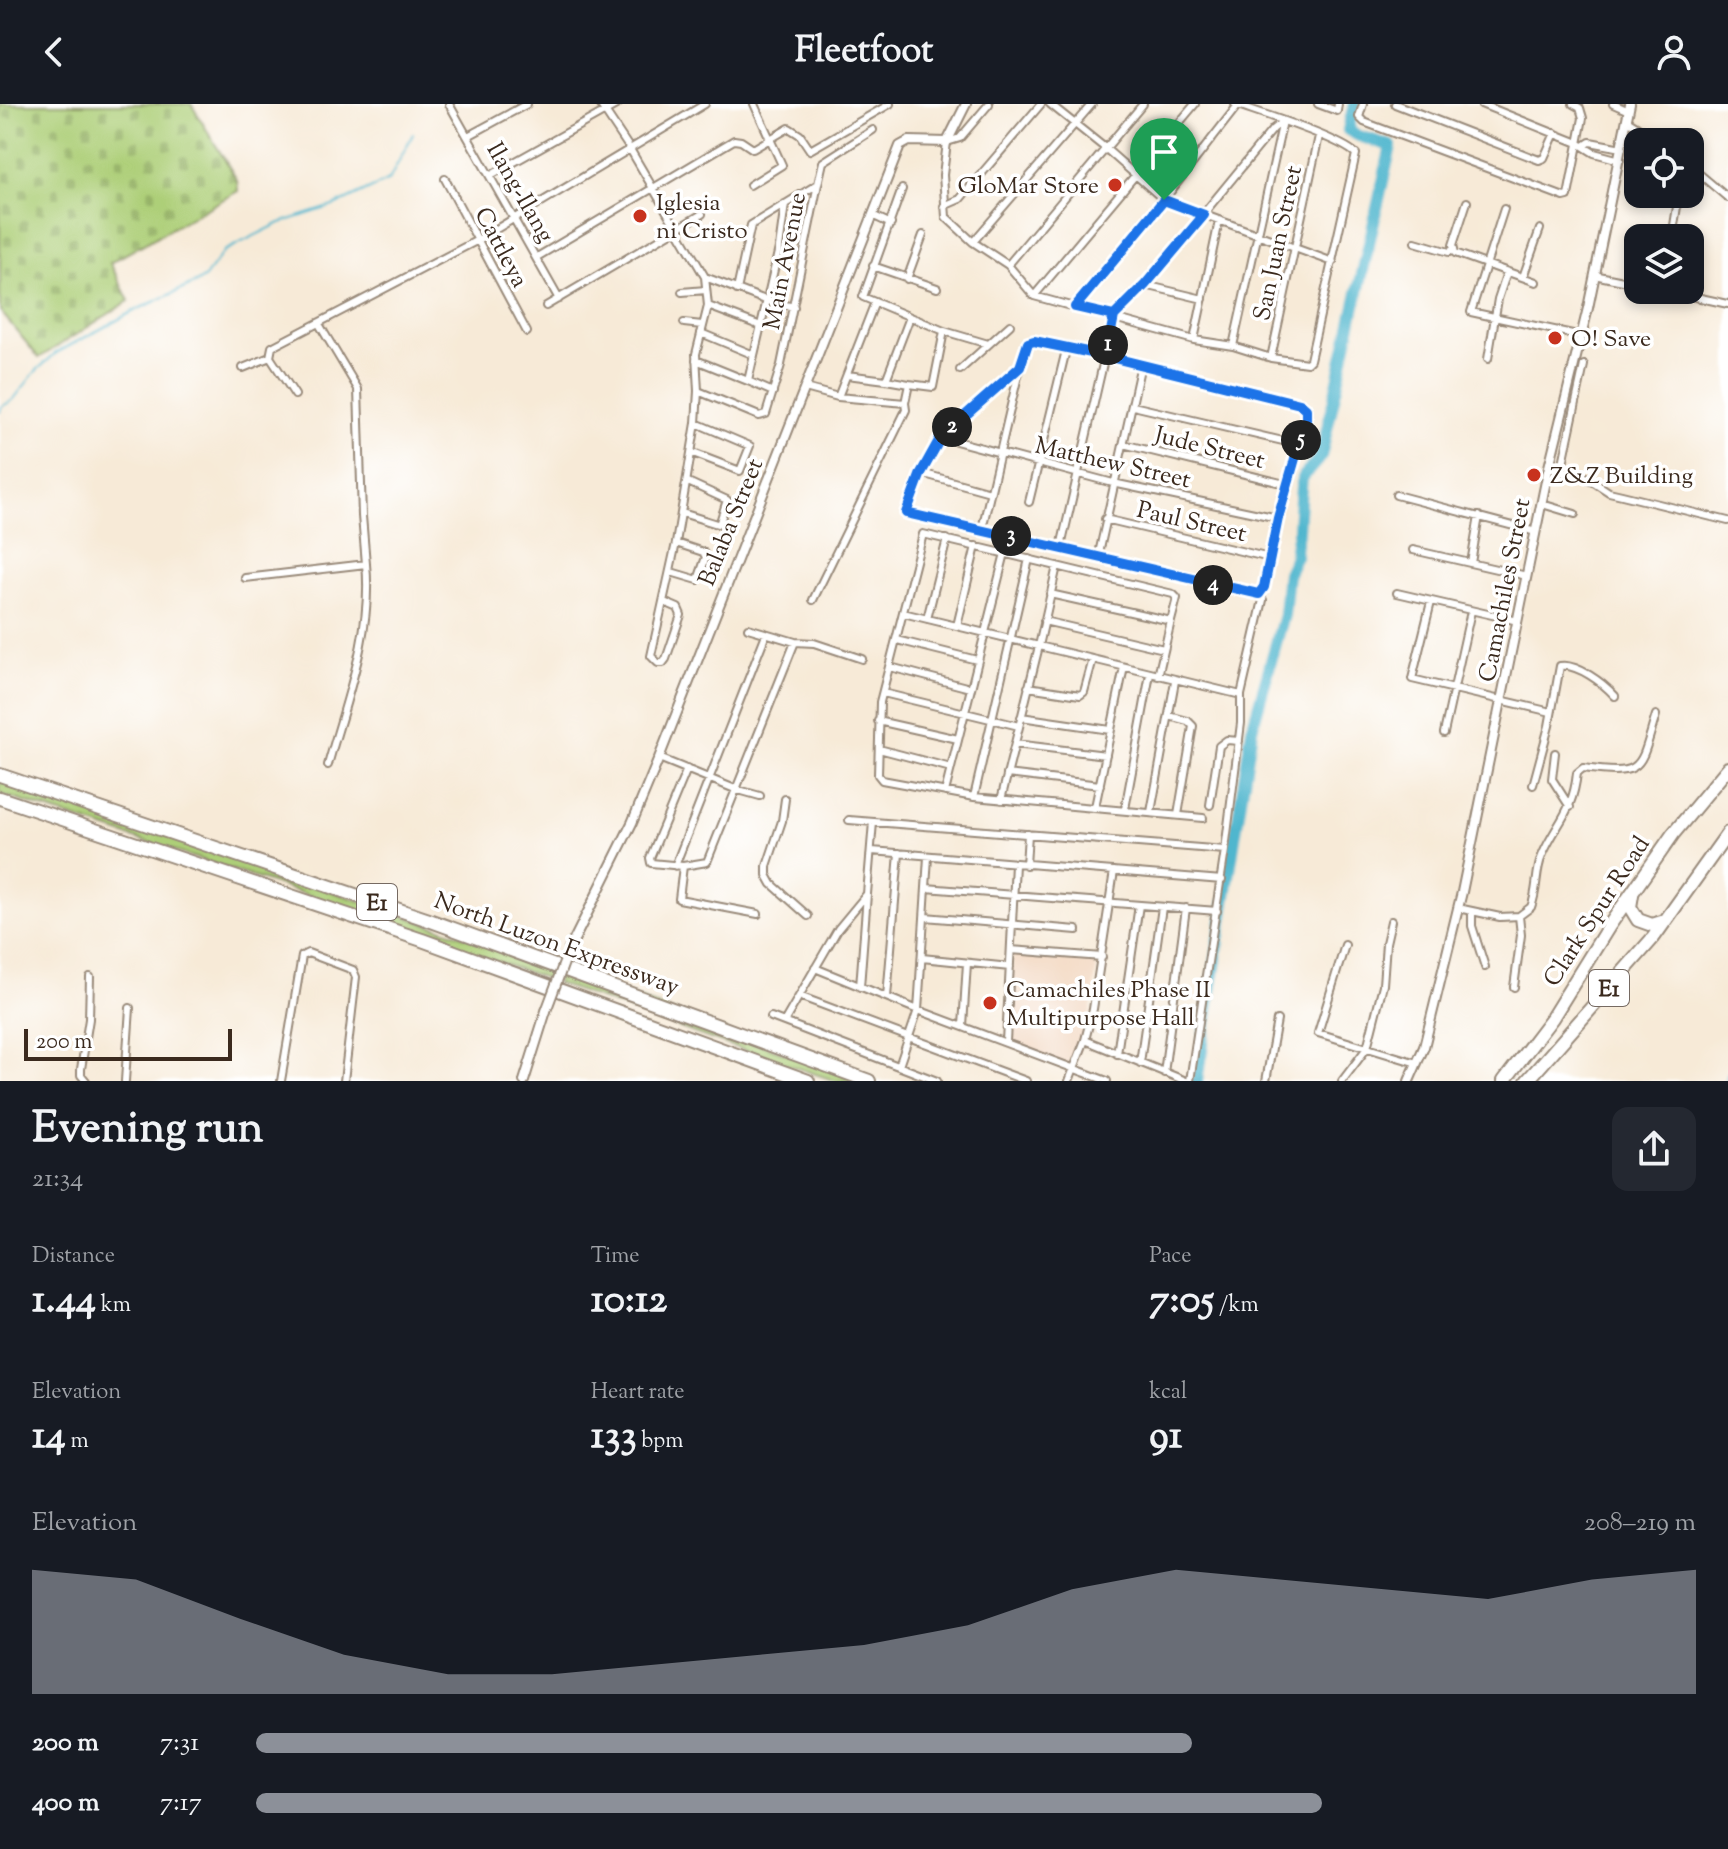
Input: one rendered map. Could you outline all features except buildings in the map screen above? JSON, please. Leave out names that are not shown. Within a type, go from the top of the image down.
[{"type":"highway","name":"Clark Spur Road","points":[[1504,1081],[1552,1018],[1673,834],[1728,768]]},
{"type":"highway","name":"North Luzon Expressway","points":[[0,775],[426,919],[869,1081]]},
{"type":"highway","name":"North Luzon Expressway","points":[[0,798],[422,940],[808,1081]]},
{"type":"highway","name":"Clark Spur Road","points":[[1527,1081],[1670,917],[1728,833]]},
{"type":"highway","points":[[1635,888],[1630,907],[1638,920],[1652,925],[1670,917]]},
{"type":"highway","points":[[1513,1081],[1536,1049],[1552,1018]]},
{"type":"street","name":"Ilang-Ilang","points":[[449,104],[559,299]]},
{"type":"street","points":[[468,136],[527,104]]},
{"type":"street","points":[[600,104],[705,277],[708,306],[696,360],[698,391],[693,453],[671,572],[651,656],[655,662],[662,664],[681,615],[678,608],[664,602]]},
{"type":"street","points":[[491,175],[618,104]]},
{"type":"street","points":[[295,395],[270,357],[272,347],[478,240],[705,104]]},
{"type":"street","points":[[750,185],[782,165],[754,104]]},
{"type":"street","points":[[537,257],[734,140],[753,149],[782,131],[795,129],[810,150],[890,104]]},
{"type":"street","points":[[966,104],[947,142],[944,206],[951,224],[1008,265],[1034,296],[1194,340],[1304,363],[1310,360],[1354,152],[1283,121],[1236,105],[1164,200],[1075,307]]},
{"type":"street","points":[[947,142],[960,138],[989,104]]},
{"type":"street","points":[[944,206],[960,199],[1041,104]]},
{"type":"street","points":[[1050,104],[1164,200],[1333,262]]},
{"type":"street","points":[[973,242],[1092,104]]},
{"type":"street","points":[[1008,265],[1143,104]]},
{"type":"street","points":[[1034,296],[1195,104]]},
{"type":"street","points":[[1318,104],[1337,111],[1338,104]]},
{"type":"street","points":[[1363,104],[1359,117],[1364,122],[1564,197],[1568,196],[1581,145],[1583,118],[1580,108],[1573,104]]},
{"type":"street","points":[[1395,104],[1539,160],[1544,158],[1555,133]]},
{"type":"street","points":[[1481,104],[1555,133],[1594,153],[1620,160]]},
{"type":"street","points":[[1613,104],[1629,112],[1647,128]]},
{"type":"street","name":"Camachiles Street","points":[[1409,1081],[1430,1024],[1458,908],[1542,504],[1582,336],[1629,112]]},
{"type":"street","points":[[1061,547],[1114,316],[1145,285],[1269,133],[1283,121]]},
{"type":"street","points":[[1233,346],[1283,121]]},
{"type":"street","points":[[818,184],[823,162],[873,130]]},
{"type":"street","name":"San Juan Street","points":[[1271,358],[1319,136]]},
{"type":"street","name":"Balaba Street","points":[[524,1081],[568,952],[632,823],[659,758],[903,143],[947,142]]},
{"type":"street","points":[[1581,145],[1590,142],[1622,148]]},
{"type":"street","points":[[1704,178],[1728,198]]},
{"type":"street","name":"Cattleya","points":[[445,179],[527,332]]},
{"type":"street","name":"Main Avenue","points":[[737,290],[751,225],[818,184]]},
{"type":"street","name":"Main Avenue","points":[[773,392],[794,307],[818,184]]},
{"type":"street","points":[[902,189],[863,295],[944,331],[988,344]]},
{"type":"street","points":[[1454,251],[1467,202]]},
{"type":"street","points":[[748,381],[768,301],[785,204]]},
{"type":"street","points":[[1504,209],[1471,312],[1582,336]]},
{"type":"street","points":[[546,306],[702,214]]},
{"type":"street","points":[[872,215],[891,224]]},
{"type":"street","points":[[1194,340],[1219,221]]},
{"type":"street","points":[[1523,277],[1540,229]]},
{"type":"street","points":[[907,279],[923,235]]},
{"type":"street","points":[[1415,242],[1454,251],[1536,282]]},
{"type":"street","points":[[873,266],[937,288]]},
{"type":"street","points":[[1488,359],[1498,299],[1507,272]]},
{"type":"street","points":[[1594,275],[1624,281]]},
{"type":"street","points":[[705,277],[768,301],[794,307]]},
{"type":"street","points":[[1145,285],[1203,299]]},
{"type":"street","points":[[682,292],[706,290]]},
{"type":"street","points":[[1704,299],[1728,304]]},
{"type":"street","points":[[838,397],[875,302]]},
{"type":"street","points":[[708,306],[761,326]]},
{"type":"street","points":[[886,380],[910,317]]},
{"type":"street","points":[[684,323],[702,325]]},
{"type":"street","points":[[319,324],[358,389],[362,516],[369,593],[364,630],[328,765]]},
{"type":"street","points":[[960,370],[1010,325]]},
{"type":"street","points":[[847,375],[933,387],[944,331]]},
{"type":"street","points":[[701,333],[754,355]]},
{"type":"street","points":[[982,529],[1026,346],[1034,341],[1067,346],[1300,404],[1307,415],[1278,518],[1264,587],[1256,594]]},
{"type":"street","points":[[1029,502],[1067,346]]},
{"type":"street","points":[[243,368],[270,357]]},
{"type":"street","points":[[696,360],[773,392],[766,414],[761,417],[698,391]]},
{"type":"street","points":[[1098,558],[1141,364]]},
{"type":"street","points":[[1584,365],[1571,416],[1563,473],[1586,477],[1609,492],[1728,521]]},
{"type":"street","points":[[1020,367],[941,437],[921,473],[906,513],[1256,594],[1263,600],[1241,695],[1239,741],[1222,880],[1188,1081],[1085,1040]]},
{"type":"street","points":[[813,600],[904,418],[909,384]]},
{"type":"street","points":[[805,388],[838,397],[905,403]]},
{"type":"street","points":[[1133,406],[1300,445]]},
{"type":"street","points":[[693,453],[737,470],[741,469],[750,451],[749,444],[696,423]]},
{"type":"street","name":"Matthew Street","points":[[941,437],[1113,483],[1278,518]]},
{"type":"street","name":"Jude Street","points":[[1123,444],[1289,485]]},
{"type":"street","points":[[921,473],[990,492]]},
{"type":"street","points":[[682,513],[717,524],[727,500],[688,482]]},
{"type":"street","points":[[1396,495],[1536,532]]},
{"type":"street","points":[[1542,504],[1575,514]]},
{"type":"street","points":[[1471,563],[1479,516]]},
{"type":"street","name":"Paul Street","points":[[1105,519],[1270,558]]},
{"type":"street","points":[[1125,809],[1175,595],[947,539],[920,536],[878,721],[879,779],[974,797],[1203,818]]},
{"type":"street","points":[[927,619],[947,539]]},
{"type":"street","points":[[671,572],[696,581],[706,557],[703,552],[676,543]]},
{"type":"street","points":[[957,626],[976,546]]},
{"type":"street","points":[[1413,550],[1527,576]]},
{"type":"street","points":[[945,792],[1005,553]]},
{"type":"street","points":[[974,797],[1029,559]]},
{"type":"street","points":[[245,578],[366,564]]},
{"type":"street","points":[[1001,800],[1057,566]]},
{"type":"street","points":[[1397,593],[1518,621]]},
{"type":"street","points":[[1050,594],[1171,621]]},
{"type":"street","points":[[1431,602],[1412,679],[1551,712]]},
{"type":"street","points":[[1444,733],[1471,611]]},
{"type":"street","points":[[903,613],[1241,695]]},
{"type":"street","points":[[1044,621],[1164,649]]},
{"type":"street","points":[[748,628],[795,642],[814,643],[862,659]]},
{"type":"street","points":[[758,914],[679,899],[679,866],[766,634]]},
{"type":"street","points":[[897,640],[977,660]]},
{"type":"street","points":[[687,769],[649,861],[679,866],[707,862],[795,642]]},
{"type":"street","points":[[1028,687],[1080,695],[1084,692],[1093,659]]},
{"type":"street","points":[[1533,785],[1562,664],[1604,684],[1615,696]]},
{"type":"street","points":[[890,667],[970,688]]},
{"type":"street","points":[[1095,807],[1124,667]]},
{"type":"street","points":[[1151,812],[1175,681]]},
{"type":"street","points":[[883,693],[1019,726]]},
{"type":"street","points":[[1458,908],[1500,917],[1519,916],[1531,907],[1541,858],[1570,807],[1579,769],[1624,772],[1634,769],[1641,762],[1656,715]]},
{"type":"street","points":[[1169,716],[1188,721],[1193,726],[1178,815]]},
{"type":"street","points":[[1021,717],[1110,730]]},
{"type":"street","points":[[878,721],[958,739]]},
{"type":"street","points":[[1210,805],[1219,746],[1224,740],[1239,741]]},
{"type":"street","points":[[1015,744],[1106,755]]},
{"type":"street","points":[[879,749],[951,768]]},
{"type":"street","points":[[1555,753],[1552,779],[1570,807]]},
{"type":"street","points":[[659,758],[760,796]]},
{"type":"street","points":[[1007,774],[1100,785]]},
{"type":"street","points":[[785,799],[782,821],[767,871],[772,884],[808,916]]},
{"type":"street","points":[[849,820],[1225,850]]},
{"type":"street","points":[[860,987],[873,822]]},
{"type":"street","points":[[1026,865],[1028,834]]},
{"type":"street","points":[[872,851],[1222,880]]},
{"type":"street","points":[[887,997],[899,853]]},
{"type":"street","points":[[899,1066],[918,1010],[928,857]]},
{"type":"street","points":[[1006,1042],[1015,864]]},
{"type":"street","points":[[1069,1081],[1085,1040],[1102,957],[1114,871]]},
{"type":"street","points":[[926,888],[1217,911]]},
{"type":"street","points":[[784,1022],[847,916],[867,894]]},
{"type":"street","points":[[1117,1054],[1139,905]]},
{"type":"street","points":[[1140,1063],[1162,907]]},
{"type":"street","points":[[1164,1073],[1186,908]]},
{"type":"street","points":[[1472,911],[1472,926],[1485,967]]},
{"type":"street","points":[[1514,987],[1521,935],[1519,916]]},
{"type":"street","points":[[925,917],[1013,922],[1077,930]]},
{"type":"street","points":[[1342,1081],[1367,1048],[1383,985],[1391,921]]},
{"type":"street","points":[[1345,945],[1318,1033],[1417,1063]]},
{"type":"street","points":[[1011,950],[1102,957]]},
{"type":"street","points":[[281,1081],[296,980],[302,956],[308,953],[353,970],[356,977],[344,1081]]},
{"type":"street","points":[[922,958],[1010,967]]},
{"type":"street","points":[[963,1026],[967,963]]},
{"type":"street","points":[[815,968],[1107,1081]]},
{"type":"street","points":[[86,1081],[81,1069],[89,1019],[90,977]]},
{"type":"street","points":[[799,996],[1026,1081]]},
{"type":"street","points":[[125,1081],[130,1008]]},
{"type":"street","points":[[771,1017],[937,1081]]},
{"type":"street","points":[[1266,1081],[1277,1020]]},
{"type":"shaded area","points":[[1013,952],[1098,958],[1090,1015],[1078,1054],[1068,1068],[1006,1044]]},
{"type":"green space","points":[[0,104],[191,104],[237,180],[238,191],[110,263],[129,301],[39,358],[0,311]]},
{"type":"green space","points":[[0,779],[555,967],[550,980],[293,890],[0,794]]},
{"type":"green space","points":[[561,970],[860,1081],[836,1081],[556,983]]},
{"type":"waterway","points":[[1197,1081],[1252,729],[1284,615],[1288,573],[1296,556],[1302,478],[1321,456],[1391,146],[1348,130],[1354,104]]},
{"type":"waterway","points":[[0,412],[1,407],[13,400],[36,371],[56,353],[136,310],[196,283],[205,277],[224,251],[280,223],[336,205],[389,180],[413,134]]},
{"type":"waterway","points":[[1726,1081],[1728,1073]]},
{"type":"place","name":"GloMar Store","points":[[1115,185]]},
{"type":"place","name":"Iglesia ni Cristo","points":[[640,216]]},
{"type":"place","name":"O! Save","points":[[1555,338]]},
{"type":"place","name":"Z&Z Building","points":[[1534,475]]},
{"type":"place","name":"Camachiles Phase II Multipurpose Hall","points":[[990,1003]]},
{"type":"route","points":[[1164,200],[1075,307],[1114,316],[1106,356],[1300,404],[1306,409],[1306,420],[1278,518],[1264,587],[1259,594],[906,513],[921,473],[941,437],[1020,367],[1028,343],[1034,341],[1067,346],[1106,356],[1114,316],[1145,285],[1204,215],[1164,200]]}]
